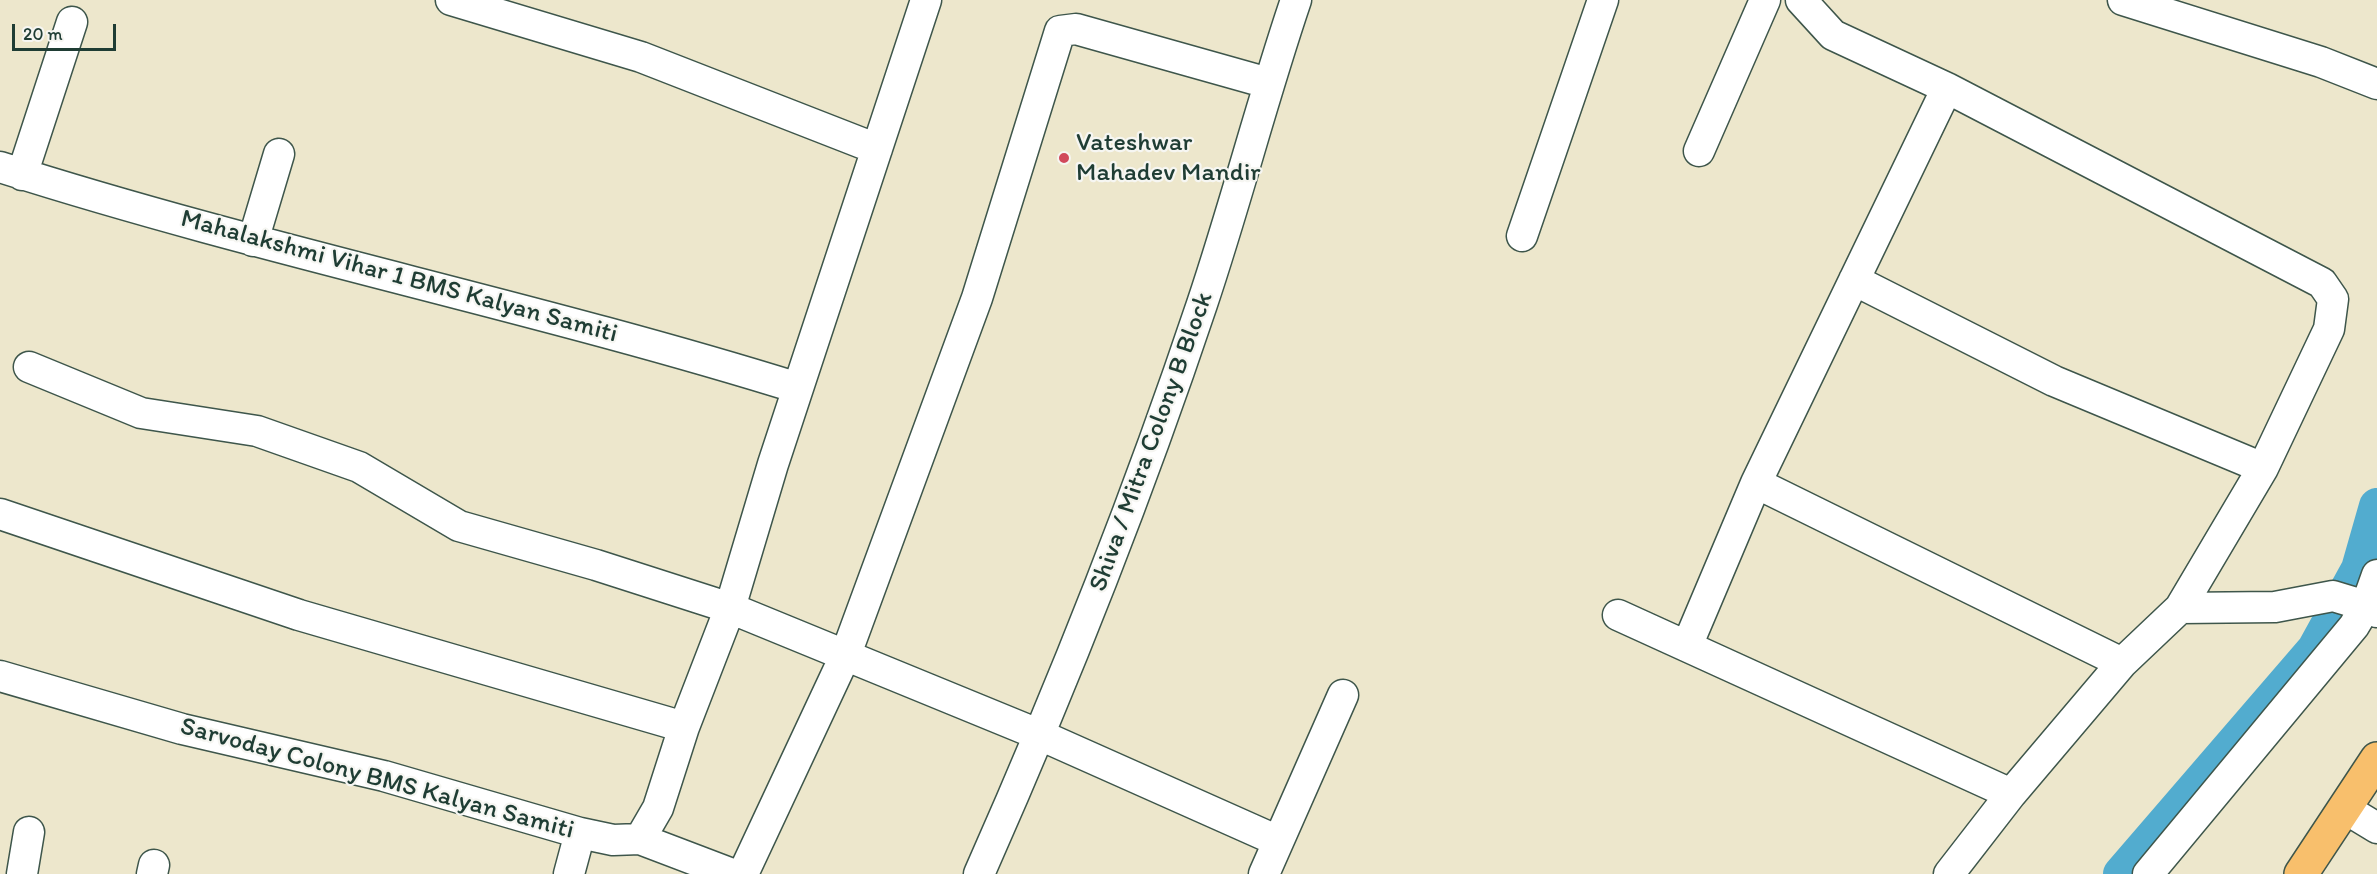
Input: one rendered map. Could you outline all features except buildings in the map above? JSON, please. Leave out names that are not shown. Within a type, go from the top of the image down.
[{"type":"main road","points":[[2301,874],[2377,759]]},
{"type":"street","points":[[450,0],[641,57],[877,149]]},
{"type":"street","points":[[732,874],[640,838],[658,808],[684,728],[730,608],[798,388],[926,0]]},
{"type":"street","name":"Shiva / Mitra Colony B Block","points":[[979,874],[1040,735],[1099,591],[1202,305],[1235,201],[1268,83],[1296,0]]},
{"type":"street","points":[[1522,236],[1603,0]]},
{"type":"street","points":[[1699,151],[1765,0]]},
{"type":"street","points":[[1801,0],[1833,35],[1947,88],[2322,284],[2333,300],[2329,329],[2263,468],[2180,608],[2122,663],[2011,794],[1949,874]]},
{"type":"street","points":[[2122,0],[2321,62],[2377,84]]},
{"type":"street","points":[[11,171],[72,22]]},
{"type":"street","points":[[742,874],[846,654],[977,298],[1060,31],[1076,28],[1268,83]]},
{"type":"street","points":[[1687,646],[1756,483],[1947,88]]},
{"type":"street","points":[[253,241],[279,154]]},
{"type":"street","name":"Mahalakshmi Vihar 1 BMS Kalyan Samiti","points":[[11,171],[253,241],[675,349],[798,388]]},
{"type":"street","points":[[1854,280],[2054,381],[2263,468]]},
{"type":"street","points":[[29,366],[141,413],[256,431],[359,467],[459,526],[596,565],[730,608],[1040,735],[1278,841]]},
{"type":"street","points":[[1756,483],[2122,663]]},
{"type":"street","points":[[0,514],[299,615],[684,728]]},
{"type":"street","points":[[2148,874],[2354,626],[2358,604],[2377,575]]},
{"type":"street","points":[[2180,608],[2358,604]]},
{"type":"street","points":[[1618,615],[2011,794]]},
{"type":"street","name":"Sarvoday Colony BMS Kalyan Samiti","points":[[0,676],[182,729],[384,776],[580,833],[614,840],[640,838]]},
{"type":"street","points":[[1264,874],[1343,695]]},
{"type":"street","points":[[2344,808],[2377,828]]},
{"type":"street","points":[[22,874],[29,832]]},
{"type":"street","points":[[569,874],[580,833]]},
{"type":"waterway","points":[[2121,874],[2315,649],[2359,569],[2377,506]]},
{"type":"place","name":"Vateshwar Mahadev Mandir","points":[[1064,158]]}]
